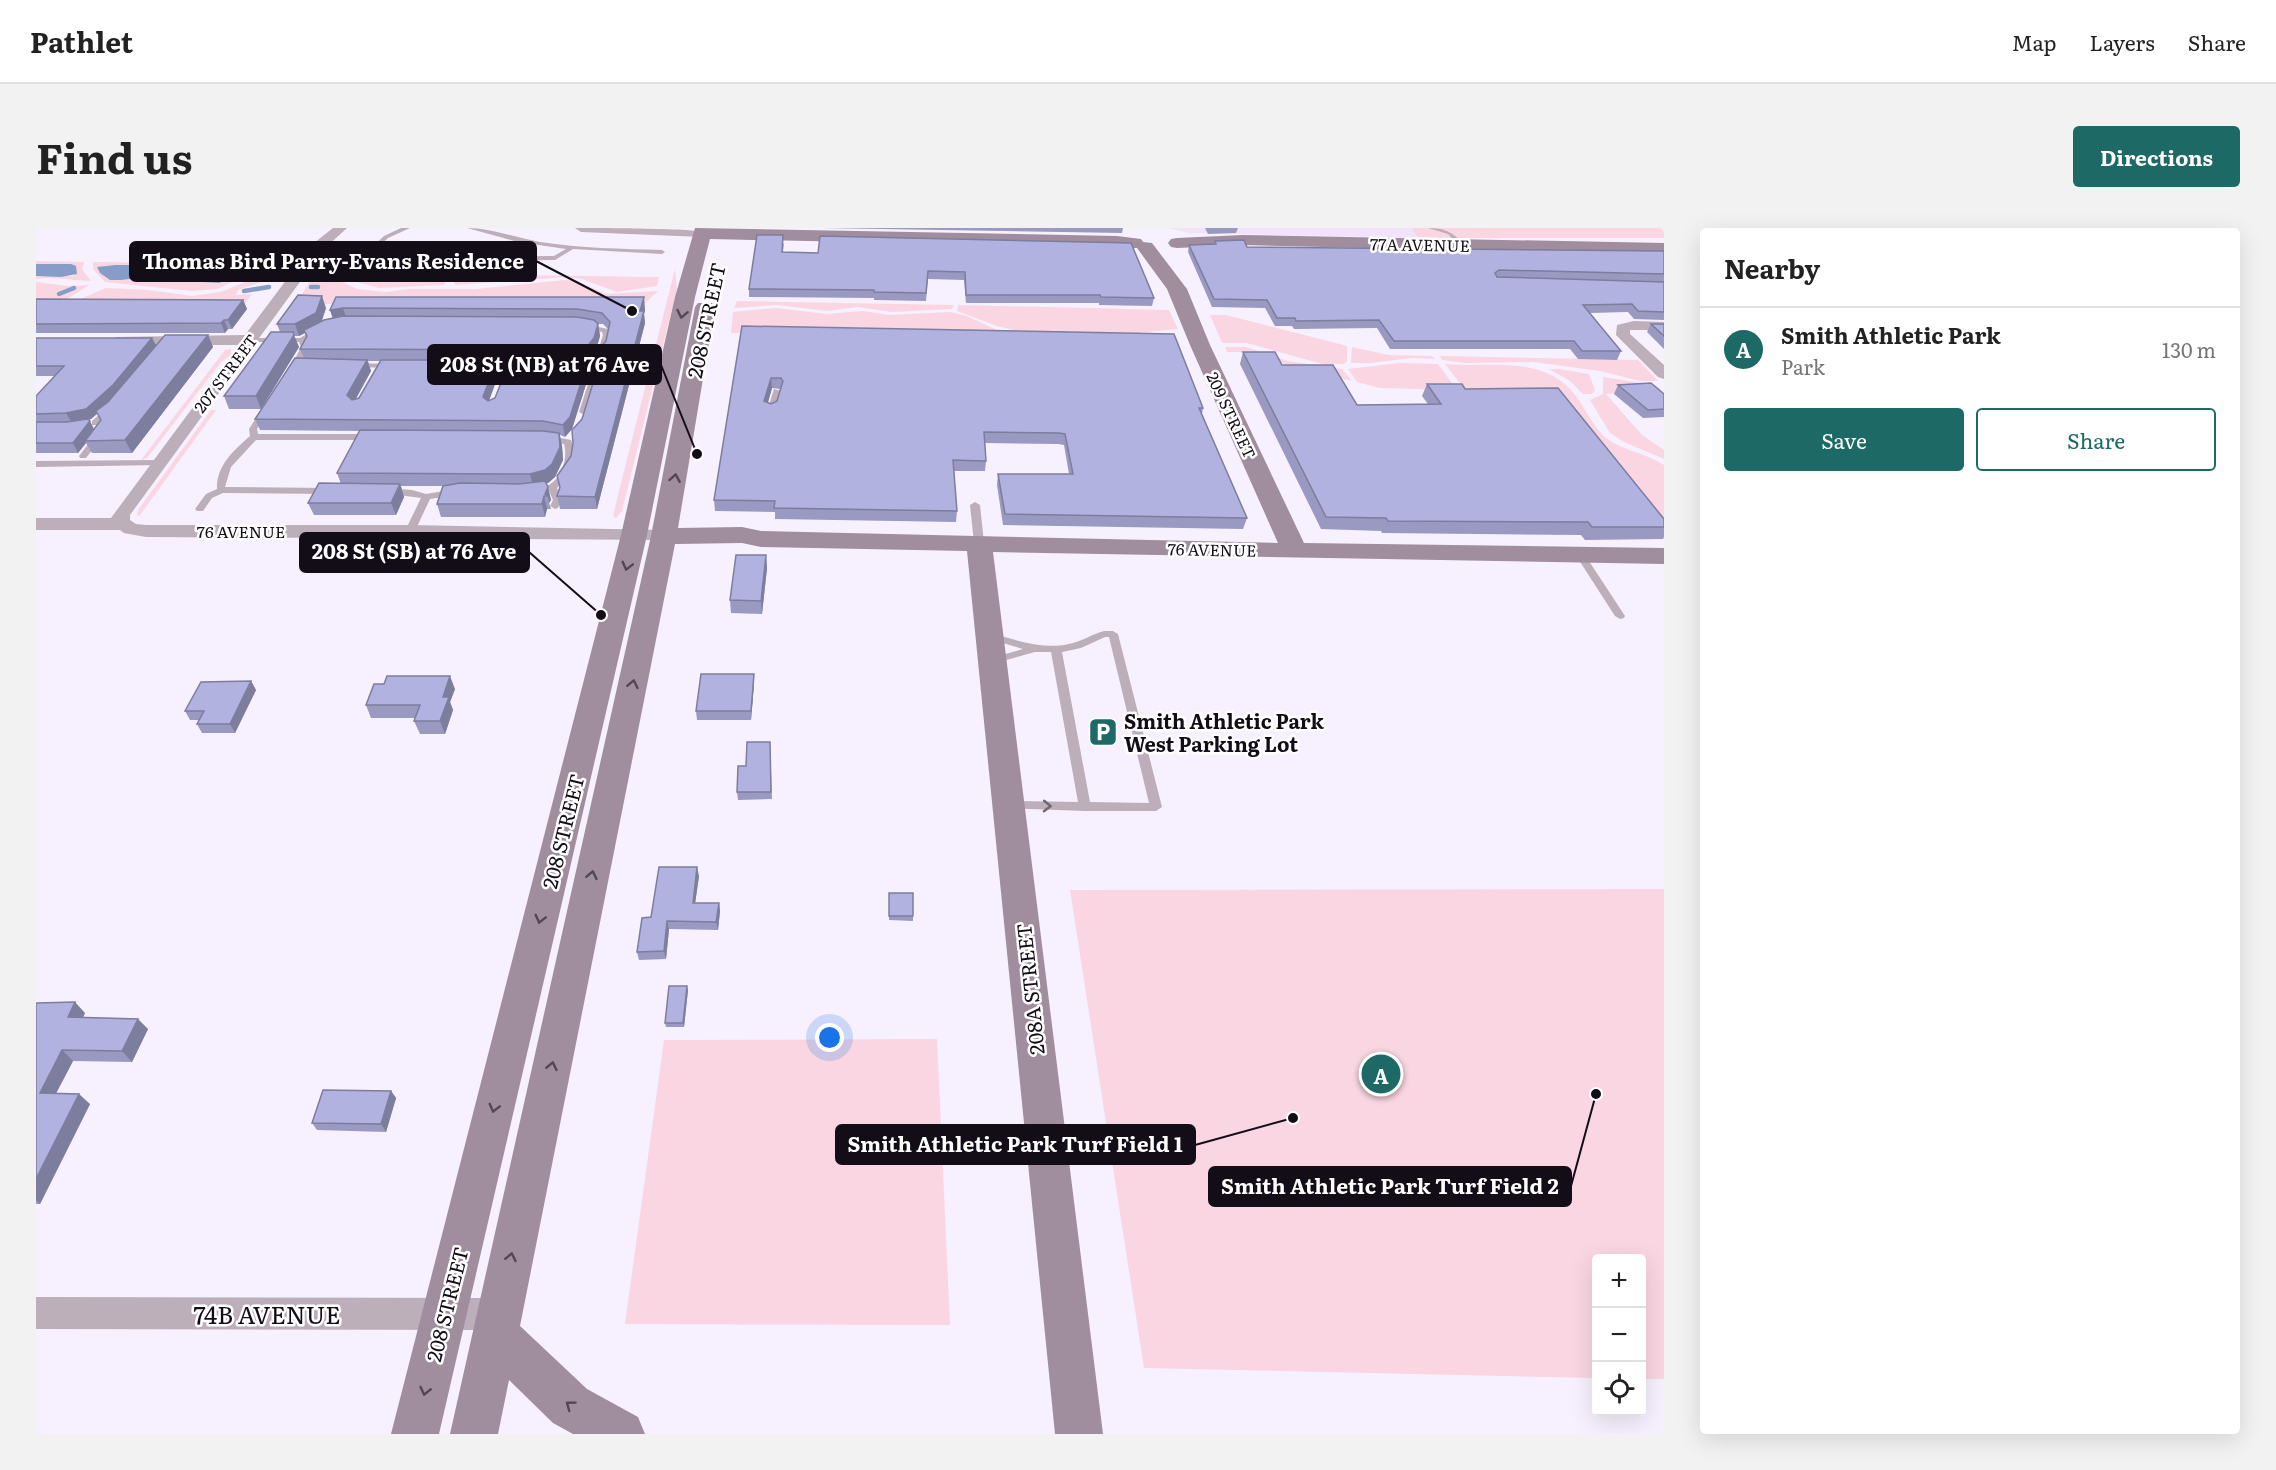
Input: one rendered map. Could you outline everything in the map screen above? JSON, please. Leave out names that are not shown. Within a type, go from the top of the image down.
[{"type":"street","name":"207 STREET","points":[[124,524],[120,520],[120,515],[158,463],[309,260],[327,237],[341,228]]},
{"type":"street","points":[[581,228],[1106,240],[1139,235]]},
{"type":"street","points":[[769,228],[1139,235]]},
{"type":"street","name":"208 STREET","points":[[474,1434],[649,535],[685,297],[714,231]]},
{"type":"street","name":"77A AVENUE","points":[[1139,235],[1171,239],[1664,249]]},
{"type":"street","name":"209 STREET","points":[[1139,235],[1171,279],[1295,551]]},
{"type":"street","name":"209 STREET","points":[[1171,239],[1167,254],[1171,279]]},
{"type":"street","points":[[1664,326],[1634,325],[1622,328],[1623,335],[1664,374]]},
{"type":"street","points":[[103,340],[167,343],[249,340]]},
{"type":"street","name":"76 AVENUE","points":[[36,524],[124,524],[131,529],[146,531],[410,531],[649,535],[688,542],[744,542],[761,539],[1295,551],[1664,556]]},
{"type":"street","name":"208 STREET","points":[[415,1434],[444,1314],[649,535]]},
{"type":"street","name":"208A STREET","points":[[979,543],[1079,1434]]},
{"type":"street","name":"74B AVENUE","points":[[36,1313],[444,1314],[497,1324]]},
{"type":"street","points":[[497,1324],[570,1406],[621,1434]]},
{"type":"lane","points":[[362,259],[386,237],[407,228]]},
{"type":"lane","points":[[470,228],[501,237],[570,249],[662,252]]},
{"type":"lane","points":[[1431,228],[1450,233],[1461,245]]},
{"type":"lane","points":[[309,260],[555,258],[570,249]]},
{"type":"lane","points":[[557,366],[590,366],[602,352],[607,335],[599,328],[579,325]]},
{"type":"lane","points":[[249,340],[301,340],[325,328]]},
{"type":"lane","points":[[290,373],[304,351],[305,347],[301,340]]},
{"type":"lane","points":[[296,365],[317,365]]},
{"type":"lane","points":[[348,365],[380,367],[403,365]]},
{"type":"lane","points":[[582,417],[594,378],[590,366]]},
{"type":"lane","points":[[374,377],[380,367]]},
{"type":"lane","points":[[771,411],[777,391]]},
{"type":"lane","points":[[83,456],[102,431],[90,424],[106,415],[118,402]]},
{"type":"lane","points":[[254,437],[253,429],[263,414]]},
{"type":"lane","points":[[221,489],[221,477],[237,452],[254,437],[381,437]]},
{"type":"lane","points":[[524,491],[552,487],[563,476],[571,451],[571,440],[534,438]]},
{"type":"lane","points":[[36,464],[158,463]]},
{"type":"lane","points":[[552,487],[557,500],[555,506]]},
{"type":"lane","points":[[200,509],[209,496],[221,489],[342,491]]},
{"type":"lane","points":[[377,491],[412,493],[426,497],[465,491]]},
{"type":"lane","points":[[410,531],[426,497]]},
{"type":"lane","points":[[975,505],[979,543]]},
{"type":"lane","points":[[1580,554],[1620,616]]},
{"type":"lane","points":[[989,648],[1056,650],[1077,646],[1104,634],[1113,633],[1156,807],[1008,806]]},
{"type":"lane","points":[[989,648],[1035,649]]},
{"type":"lane","points":[[1056,650],[1085,807]]},
{"type":"shaded area","points":[[1168,228],[1411,228],[1418,238],[1189,233]]},
{"type":"shaded area","points":[[1411,228],[1664,228],[1664,238],[1418,238]]},
{"type":"shaded area","points":[[36,261],[84,262],[82,269],[91,281],[36,279],[36,276],[74,276],[76,266],[36,264]]},
{"type":"shaded area","points":[[93,262],[290,264],[280,277],[243,277],[217,289],[192,291],[105,282],[93,269]],"holes":[[[147,264],[236,267],[238,272],[219,283],[140,278],[121,280],[102,266]]]},
{"type":"shaded area","points":[[675,269],[677,289],[622,511],[616,518],[613,516]]},
{"type":"shaded area","points":[[318,272],[449,274],[444,285],[379,288],[344,278],[314,278]]},
{"type":"shaded area","points":[[458,274],[659,277],[657,286],[617,292],[582,279],[567,277],[456,285],[454,283]]},
{"type":"shaded area","points":[[252,279],[267,280],[238,290],[236,295],[252,294],[245,304],[71,303],[106,288],[148,290],[192,296],[221,292]]},
{"type":"shaded area","points":[[565,280],[577,281],[606,294],[658,291],[643,305],[296,304],[310,281],[340,281],[357,289],[386,292],[409,289],[476,289]]},
{"type":"shaded area","points":[[36,282],[69,286],[89,285],[64,301],[36,303]]},
{"type":"shaded area","points":[[737,301],[954,305],[952,309],[892,312],[857,307],[827,311],[777,305],[734,308]]},
{"type":"shaded area","points":[[958,305],[1169,310],[1178,329],[1137,333],[1018,331],[957,311]]},
{"type":"shaded area","points":[[776,308],[827,314],[863,311],[889,315],[950,312],[967,316],[999,331],[1159,335],[1173,333],[1177,341],[731,333],[733,312]]},
{"type":"shaded area","points":[[1210,315],[1226,315],[1347,346],[1347,361],[1344,364],[1323,364],[1246,343],[1222,343]]},
{"type":"shaded area","points":[[1225,347],[1246,347],[1288,361],[1342,369],[1352,381],[1239,352],[1227,352]]},
{"type":"shaded area","points":[[1352,347],[1388,355],[1432,356],[1435,359],[1412,358],[1351,363]]},
{"type":"shaded area","points":[[231,349],[231,355],[221,362],[147,458],[141,460],[225,350]]},
{"type":"shaded area","points":[[1440,356],[1638,360],[1658,381],[1640,381],[1600,371],[1534,362],[1465,363],[1442,360]]},
{"type":"shaded area","points":[[1400,363],[1438,364],[1457,390],[1380,388],[1357,382],[1348,369]]},
{"type":"shaded area","points":[[1445,364],[1528,367],[1558,379],[1576,396],[1606,438],[1664,465],[1664,524],[1465,390]]},
{"type":"shaded area","points":[[1549,369],[1589,374],[1595,390],[1592,394],[1583,394],[1570,381]]},
{"type":"shaded area","points":[[1603,377],[1655,385],[1659,389],[1606,394],[1642,435],[1664,450],[1664,459],[1624,442],[1610,433],[1590,400],[1603,394]]},
{"type":"shaded area","points":[[211,410],[216,410],[140,515],[137,516],[138,510]]},
{"type":"shaded area","points":[[1664,889],[1664,1379],[1646,1379],[1646,1254],[1592,1254],[1592,1378],[1144,1368],[1070,890]]},
{"type":"shaded area","points":[[937,1039],[950,1325],[625,1324],[664,1040]]},
{"type":"water","points":[[36,264],[71,264],[76,266],[77,274],[61,277],[36,276]]},
{"type":"water","points":[[225,265],[237,267],[238,272],[232,278],[219,283],[140,278],[110,280],[100,273],[97,267]]},
{"type":"building","points":[[757,235],[783,235],[782,252],[818,253],[820,236],[1131,243],[1154,298],[1101,297],[1100,295],[966,295],[965,272],[928,271],[926,293],[874,292],[874,290],[749,289]]},
{"type":"building","points":[[1244,240],[1247,247],[1664,251],[1664,274],[1499,270],[1495,273],[1497,277],[1664,282],[1664,312],[1638,311],[1632,304],[1583,305],[1621,351],[1582,351],[1574,341],[1394,341],[1379,320],[1296,321],[1295,318],[1277,318],[1267,300],[1214,299],[1189,245]]},
{"type":"building","points":[[298,295],[322,296],[316,313],[295,324],[277,324]]},
{"type":"building","points":[[336,297],[644,297],[640,311],[644,311],[595,497],[557,496],[560,487],[557,476],[571,456],[572,430],[582,419],[598,367],[594,354],[606,341],[610,322],[602,313],[577,309],[343,308],[330,310]]},
{"type":"building","points":[[36,299],[243,300],[228,320],[221,323],[36,324]]},
{"type":"building","points":[[343,316],[577,317],[594,320],[598,324],[594,338],[584,350],[300,349],[307,336],[304,330],[324,320]]},
{"type":"building","points":[[1651,324],[1664,324],[1664,336]]},
{"type":"building","points":[[742,326],[1174,334],[1203,408],[1199,408],[1247,518],[1005,514],[998,474],[1073,474],[1065,434],[1059,433],[984,432],[986,461],[953,460],[957,511],[774,508],[775,501],[714,500]],"holes":[[[771,378],[781,378],[783,381],[777,401],[771,404],[764,401]]]},
{"type":"building","points":[[271,332],[293,332],[294,335],[256,396],[224,396]]},
{"type":"building","points":[[165,335],[208,335],[125,440],[85,441],[101,420],[96,411],[108,402]]},
{"type":"building","points":[[36,338],[152,338],[113,385],[86,409],[66,413],[36,414],[36,396],[64,366],[36,366]]},
{"type":"building","points":[[1243,352],[1275,352],[1282,365],[1333,365],[1357,405],[1441,404],[1427,384],[1462,384],[1465,389],[1558,388],[1664,519],[1664,527],[1592,527],[1588,522],[1388,521],[1386,518],[1326,517]]},
{"type":"building","points":[[295,358],[367,360],[347,395],[352,400],[359,398],[381,360],[497,360],[483,397],[488,401],[495,398],[510,360],[582,359],[586,367],[570,417],[563,425],[543,421],[255,419]]},
{"type":"building","points":[[1651,383],[1664,394],[1664,409],[1648,410],[1618,385]]},
{"type":"building","points":[[87,419],[90,421],[73,443],[36,443],[36,422],[67,422]]},
{"type":"building","points":[[360,430],[543,431],[559,433],[560,447],[552,464],[545,470],[530,474],[337,473]]},
{"type":"building","points":[[545,481],[548,487],[545,494],[548,496],[544,496],[542,504],[437,504],[443,486],[460,483],[519,484]]},
{"type":"building","points":[[319,483],[400,484],[391,503],[308,503]]},
{"type":"building","points":[[736,555],[766,555],[761,601],[730,600]]},
{"type":"building","points":[[701,674],[754,674],[751,711],[696,711]]},
{"type":"building","points":[[387,676],[450,676],[443,697],[449,697],[440,721],[414,721],[420,705],[366,705],[374,684],[384,684]]},
{"type":"building","points":[[251,681],[230,724],[197,724],[204,711],[185,711],[201,682]]},
{"type":"building","points":[[747,742],[770,742],[771,792],[737,792],[738,766],[746,766]]},
{"type":"building","points":[[659,867],[697,867],[693,903],[719,903],[716,922],[667,921],[664,951],[637,952],[642,918],[651,917]]},
{"type":"building","points":[[889,893],[913,893],[913,916],[889,916]]},
{"type":"building","points":[[669,986],[687,986],[683,1023],[665,1023]]},
{"type":"building","points":[[75,1002],[68,1017],[138,1019],[122,1051],[62,1050],[40,1093],[79,1094],[36,1179],[36,1003]]},
{"type":"building","points":[[323,1090],[391,1091],[381,1124],[312,1123]]},
{"type":"waterway","points":[[244,291],[269,287]]},
{"type":"waterway","points":[[311,287],[318,287]]},
{"type":"waterway","points":[[59,294],[74,288]]},
{"type":"place","name":"Thomas Bird Parry-Evans Residence","points":[[632,311]]},
{"type":"place","name":"208 St (NB) at 76 Ave","points":[[697,454]]},
{"type":"place","name":"208 St (SB) at 76 Ave","points":[[601,615]]},
{"type":"place","name":"Smith Athletic Park West Parking Lot","points":[[1103,732]]},
{"type":"place","name":"Smith Athletic Park","points":[[1381,1074]]},
{"type":"place","name":"Smith Athletic Park Turf Field 2","points":[[1596,1094]]},
{"type":"place","name":"Smith Athletic Park Turf Field 1","points":[[1293,1118]]}]
